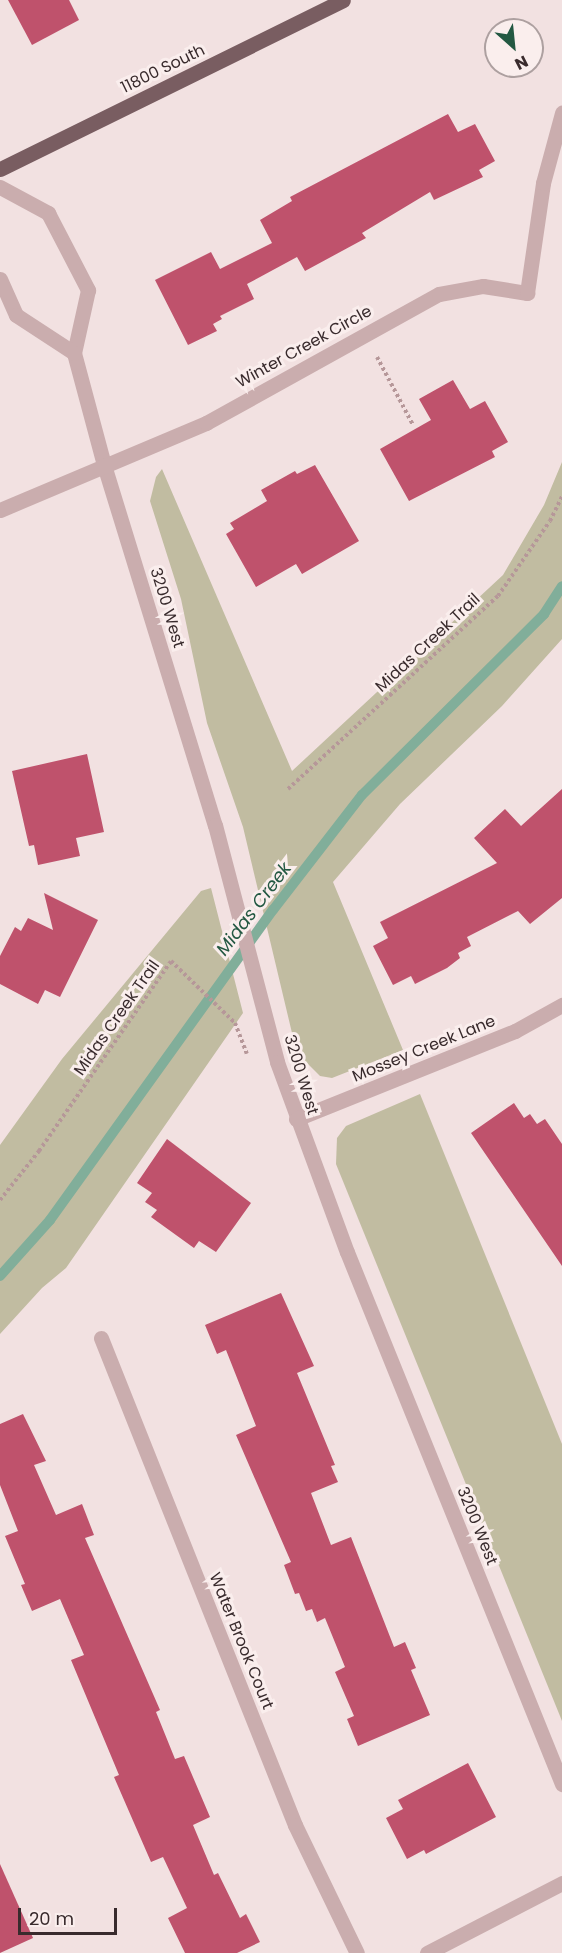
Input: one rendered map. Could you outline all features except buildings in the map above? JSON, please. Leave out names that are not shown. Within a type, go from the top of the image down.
[{"type":"main road","name":"11800 South","points":[[0,169],[343,0]]},
{"type":"street","name":"Winter Creek Circle","points":[[0,510],[206,423],[439,294],[483,286],[527,293],[543,183],[562,113]]},
{"type":"street","name":"3200 West","points":[[0,187],[48,213],[88,290],[74,353],[104,465],[236,905],[253,973],[296,1119],[562,1784]]},
{"type":"street","points":[[0,279],[16,315],[74,353]]},
{"type":"street","name":"Mossey Creek Lane","points":[[296,1119],[505,1035],[562,1005]]},
{"type":"street","name":"Water Brook Court","points":[[101,1338],[295,1825],[357,1953]]},
{"type":"street","points":[[427,1953],[562,1883]]},
{"type":"path","points":[[375,353],[414,425]]},
{"type":"path","name":"Midas Creek Trail","points":[[288,789],[498,596],[550,521],[562,496]]},
{"type":"path","name":"Midas Creek Trail","points":[[0,1200],[39,1150],[171,961],[235,1023],[250,1060]]},
{"type":"shaded area","points":[[562,462],[562,639],[502,706],[400,804],[333,882],[403,1050],[332,1078],[320,1076],[302,1058],[292,1033],[243,827],[207,723],[181,599],[150,501],[156,477],[162,469],[292,771],[503,575],[544,505]]},
{"type":"shaded area","points":[[211,888],[243,1013],[66,1268],[42,1288],[0,1334],[0,1145],[62,1059],[201,891]]},
{"type":"shaded area","points":[[420,1094],[562,1444],[562,1721],[336,1164],[337,1138],[346,1126]]},
{"type":"waterway","name":"Midas Creek","points":[[0,1276],[50,1220],[273,910],[362,795],[544,614],[562,586]]}]
